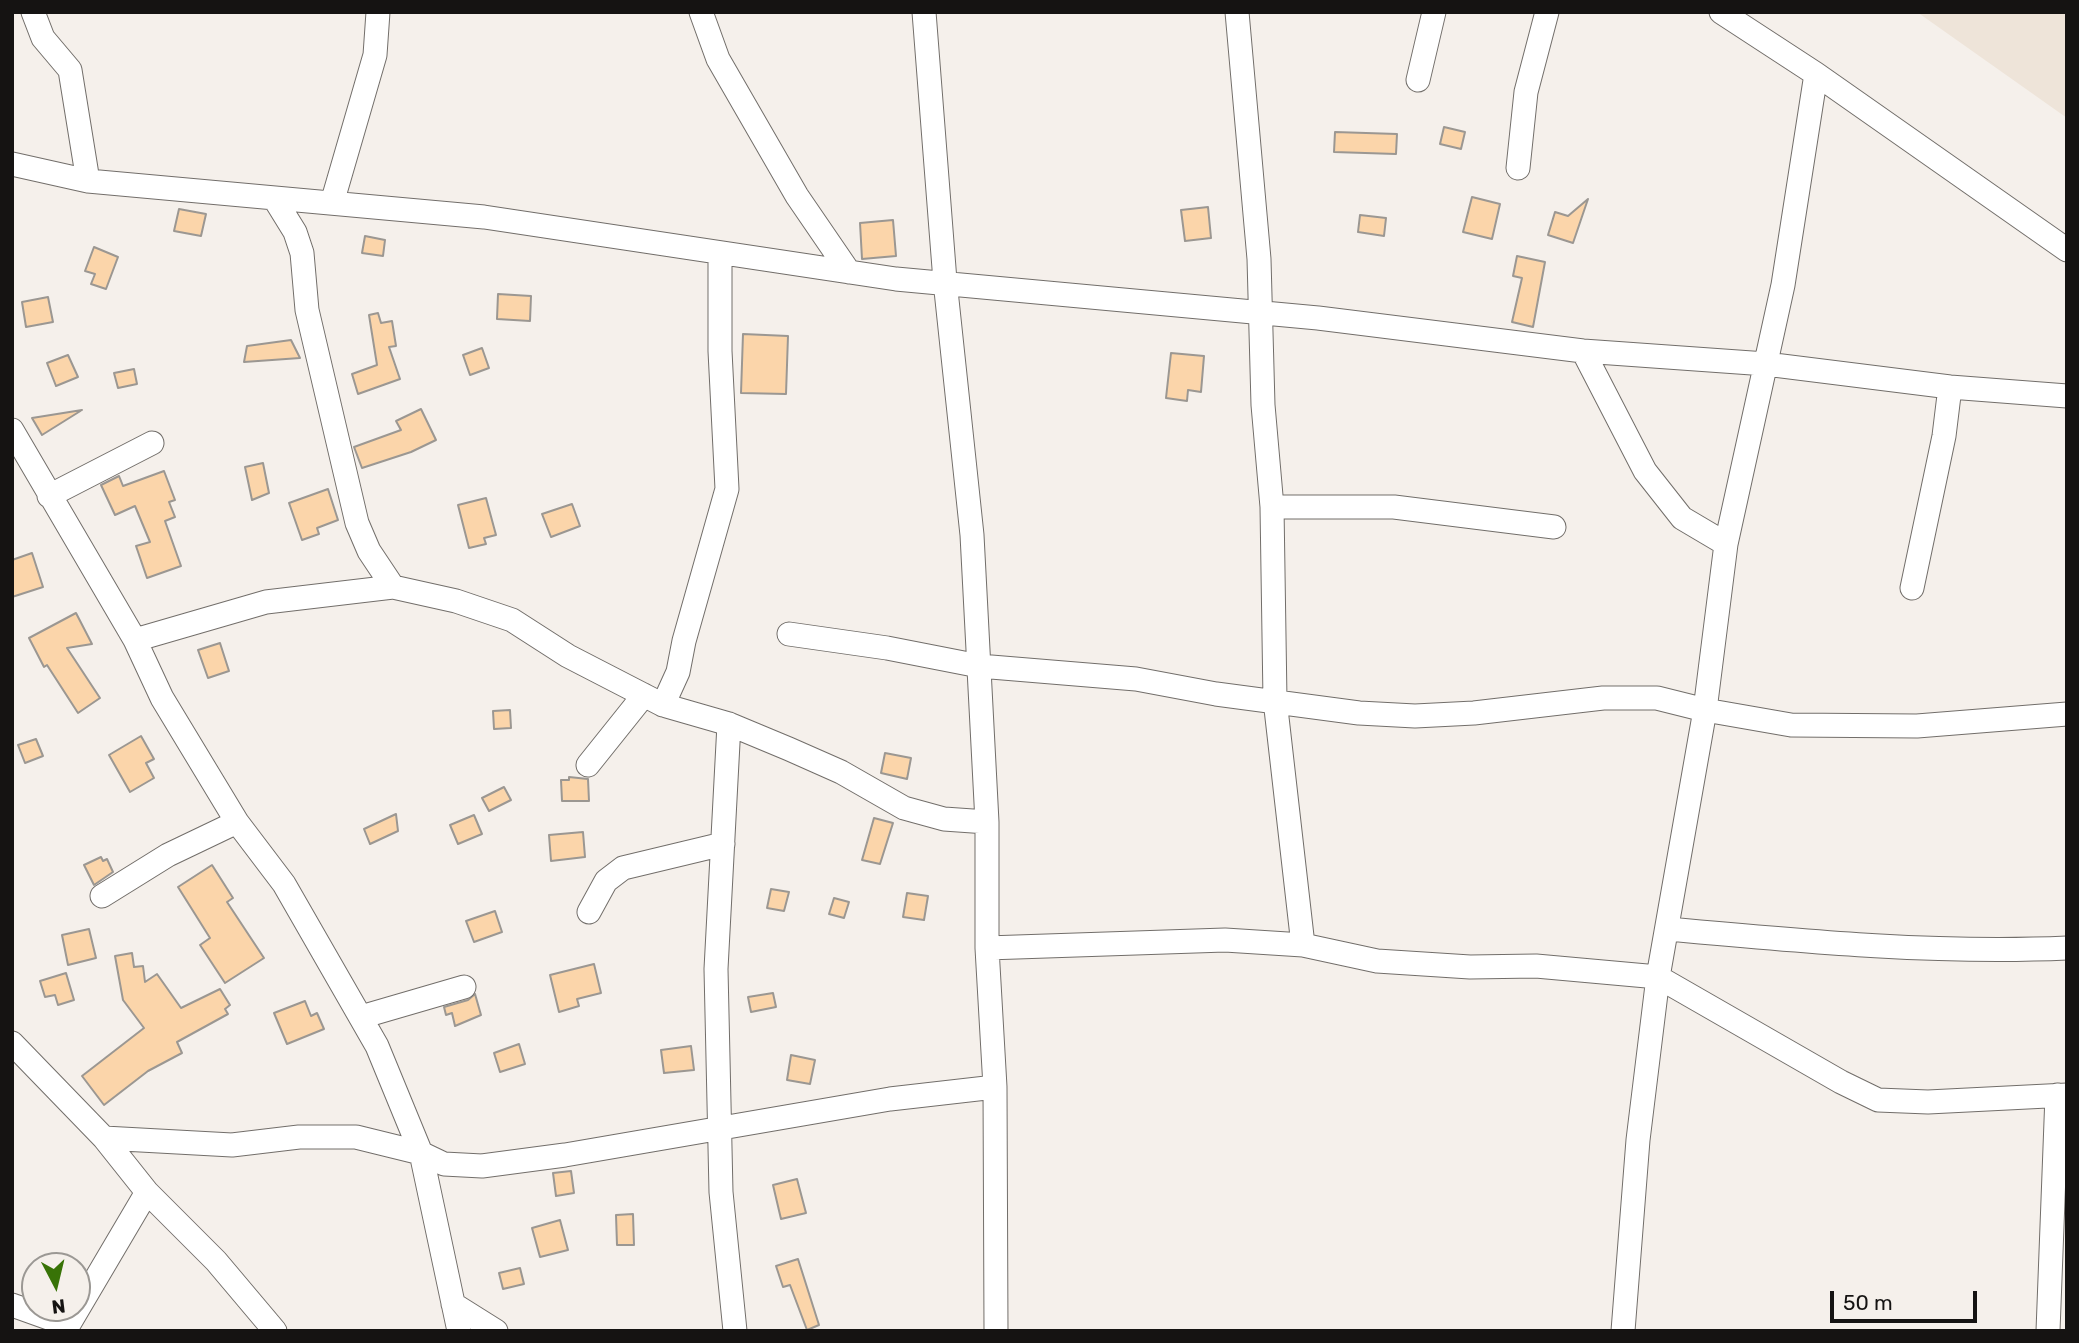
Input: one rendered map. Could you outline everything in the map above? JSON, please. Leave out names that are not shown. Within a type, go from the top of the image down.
[{"type":"street","points":[[33,12],[43,38],[69,70],[88,181]]},
{"type":"street","points":[[332,203],[375,55],[378,12]]},
{"type":"street","points":[[924,12],[945,281],[972,535],[987,822],[987,948],[995,1087],[996,1331]]},
{"type":"street","points":[[1237,12],[1261,314],[1263,405],[1272,507],[1275,700],[1303,945]]},
{"type":"street","points":[[1418,80],[1434,12]]},
{"type":"street","points":[[1518,168],[1526,92],[1547,12]]},
{"type":"street","points":[[1721,12],[1816,74],[2067,250]]},
{"type":"street","points":[[700,16],[718,59],[797,196],[849,272]]},
{"type":"street","points":[[1623,1331],[1637,1140],[1658,977],[1705,710],[1726,544],[1783,285],[1816,74]]},
{"type":"street","points":[[12,164],[88,181],[484,216],[849,272],[1261,314],[1583,351],[1766,364],[1950,387],[2067,396]]},
{"type":"street","points":[[274,198],[295,232],[302,253],[307,310],[357,523],[369,551],[393,587]]},
{"type":"street","points":[[588,765],[654,700],[678,672],[684,641],[727,489],[720,351],[720,253]]},
{"type":"street","points":[[1583,351],[1645,471],[1682,518],[1726,544]]},
{"type":"street","points":[[1912,588],[1930,512],[1950,387]]},
{"type":"street","points":[[12,430],[135,640],[162,698],[237,822],[284,884],[377,1046],[421,1153],[459,1331]]},
{"type":"street","points":[[49,496],[152,443]]},
{"type":"street","points":[[1272,507],[1394,507],[1554,527]]},
{"type":"street","points":[[135,640],[265,602],[393,587],[456,601],[512,620],[568,656],[654,700],[729,724],[841,772],[904,808],[944,819],[987,822]]},
{"type":"street","points":[[789,634],[887,648],[979,666],[1136,679],[1359,713],[1415,716],[1534,708],[1603,698],[1657,698],[1705,710],[1791,725],[1917,726],[2067,714]]},
{"type":"street","points":[[729,724],[716,969],[722,1192],[735,1331]]},
{"type":"street","points":[[102,896],[168,855],[237,822]]},
{"type":"street","points":[[589,912],[607,881],[623,869],[723,844]]},
{"type":"street","points":[[1668,929],[1876,945],[2010,950],[2067,947]]},
{"type":"street","points":[[987,948],[1224,940],[1303,945],[1377,961],[1470,967],[1536,966],[1658,977],[1841,1082],[1878,1100],[1928,1102],[2062,1095],[2048,1331]]},
{"type":"street","points":[[361,1017],[464,987]]},
{"type":"street","points":[[12,1043],[104,1138],[147,1192],[216,1261],[275,1331]]},
{"type":"street","points":[[104,1138],[232,1145],[299,1137],[356,1137],[421,1153],[444,1164],[482,1166],[890,1099],[995,1087]]},
{"type":"street","points":[[12,1305],[67,1328],[147,1192]]},
{"type":"street","points":[[453,1304],[496,1331]]},
{"type":"shaded area","points":[[1917,12],[2067,12],[2067,118]]},
{"type":"building","points":[[1444,127],[1465,132],[1461,149],[1440,144]]},
{"type":"building","points":[[1335,132],[1397,134],[1396,154],[1334,152]]},
{"type":"building","points":[[1472,197],[1500,204],[1492,239],[1463,232]]},
{"type":"building","points":[[1588,199],[1573,243],[1548,235],[1555,212],[1568,216]]},
{"type":"building","points":[[1208,207],[1211,238],[1185,241],[1181,210]]},
{"type":"building","points":[[179,209],[206,214],[201,236],[174,231]]},
{"type":"building","points":[[1360,215],[1386,218],[1384,236],[1358,232]]},
{"type":"building","points":[[893,220],[896,256],[862,259],[860,223]]},
{"type":"building","points":[[365,236],[385,240],[383,256],[362,253]]},
{"type":"building","points":[[94,247],[118,257],[106,289],[91,284],[95,274],[85,271]]},
{"type":"building","points":[[1517,256],[1545,262],[1533,327],[1512,322],[1522,278],[1513,276]]},
{"type":"building","points":[[498,294],[531,296],[530,321],[497,319]]},
{"type":"building","points":[[48,297],[53,322],[26,327],[22,302]]},
{"type":"building","points":[[378,313],[381,323],[392,321],[396,346],[389,347],[400,379],[358,394],[352,374],[377,365],[369,315]]},
{"type":"building","points":[[743,334],[788,336],[786,394],[741,393]]},
{"type":"building","points":[[291,340],[300,358],[244,362],[247,346]]},
{"type":"building","points":[[482,348],[489,368],[470,375],[463,355]]},
{"type":"building","points":[[1171,353],[1204,356],[1201,392],[1188,390],[1187,401],[1166,398]]},
{"type":"building","points":[[68,355],[78,377],[56,386],[47,363]]},
{"type":"building","points":[[134,369],[137,384],[118,388],[114,373]]},
{"type":"building","points":[[421,409],[436,440],[411,452],[362,468],[354,447],[401,430],[396,421]]},
{"type":"building","points":[[82,410],[42,435],[32,418]]},
{"type":"building","points":[[263,463],[269,493],[252,500],[245,467]]},
{"type":"building","points":[[164,471],[175,500],[169,502],[175,517],[165,521],[181,566],[147,578],[136,546],[150,542],[135,506],[115,515],[101,485],[119,476],[123,486]]},
{"type":"building","points":[[328,489],[338,520],[317,528],[319,534],[302,540],[289,503]]},
{"type":"building","points":[[486,498],[496,535],[484,538],[486,544],[469,548],[458,505]]},
{"type":"building","points":[[572,504],[580,526],[551,537],[542,514]]},
{"type":"building","points":[[32,553],[43,587],[12,597],[12,560]]},
{"type":"building","points":[[76,613],[92,644],[67,648],[100,698],[78,713],[47,665],[44,667],[29,638]]},
{"type":"building","points":[[220,643],[229,671],[208,678],[198,650]]},
{"type":"building","points":[[510,710],[511,728],[494,729],[493,711]]},
{"type":"building","points":[[141,736],[154,759],[146,763],[154,778],[130,792],[109,755]]},
{"type":"building","points":[[36,739],[43,756],[25,763],[18,745]]},
{"type":"building","points":[[885,753],[911,758],[907,779],[881,773]]},
{"type":"building","points":[[569,777],[588,779],[589,801],[562,801],[561,780],[569,780]]},
{"type":"building","points":[[504,787],[511,800],[489,811],[482,798]]},
{"type":"building","points":[[396,814],[398,831],[370,844],[364,829]]},
{"type":"building","points":[[474,815],[482,834],[458,844],[450,825]]},
{"type":"building","points":[[874,818],[893,823],[880,864],[862,860]]},
{"type":"building","points":[[583,832],[585,857],[551,861],[549,835]]},
{"type":"building","points":[[101,857],[103,861],[107,859],[113,872],[94,885],[84,865]]},
{"type":"building","points":[[212,865],[233,898],[227,902],[264,958],[225,983],[200,945],[210,938],[178,887]]},
{"type":"building","points":[[771,889],[789,892],[784,911],[767,908]]},
{"type":"building","points":[[907,893],[928,896],[924,920],[903,917]]},
{"type":"building","points":[[834,898],[849,902],[844,918],[829,914]]},
{"type":"building","points":[[495,911],[502,932],[474,942],[466,921]]},
{"type":"building","points":[[89,929],[96,958],[68,965],[62,935]]},
{"type":"building","points":[[132,953],[134,967],[143,966],[145,982],[157,974],[181,1008],[220,989],[230,1005],[225,1009],[228,1014],[177,1042],[182,1053],[148,1071],[104,1105],[82,1076],[144,1028],[123,1000],[115,956]]},
{"type":"building","points":[[594,964],[601,993],[577,999],[579,1006],[559,1012],[550,975]]},
{"type":"building","points":[[66,973],[74,1000],[58,1005],[55,995],[45,997],[40,981]]},
{"type":"building","points":[[773,993],[776,1007],[751,1012],[748,997]]},
{"type":"building","points":[[475,994],[481,1015],[455,1026],[452,1013],[446,1015],[444,1007],[468,1000]]},
{"type":"building","points":[[305,1001],[311,1016],[317,1013],[324,1029],[287,1044],[274,1013]]},
{"type":"building","points":[[519,1044],[525,1064],[500,1072],[494,1053]]},
{"type":"building","points":[[691,1046],[694,1070],[664,1073],[661,1050]]},
{"type":"building","points":[[791,1055],[815,1060],[810,1084],[787,1080]]},
{"type":"building","points":[[571,1171],[574,1193],[556,1196],[553,1173]]},
{"type":"building","points":[[797,1179],[806,1213],[781,1219],[773,1185]]},
{"type":"building","points":[[633,1214],[634,1245],[617,1245],[616,1215]]},
{"type":"building","points":[[560,1220],[568,1250],[540,1257],[532,1228]]},
{"type":"building","points":[[798,1259],[819,1325],[807,1330],[790,1285],[783,1287],[776,1266]]},
{"type":"building","points":[[520,1268],[524,1284],[503,1289],[499,1273]]}]
